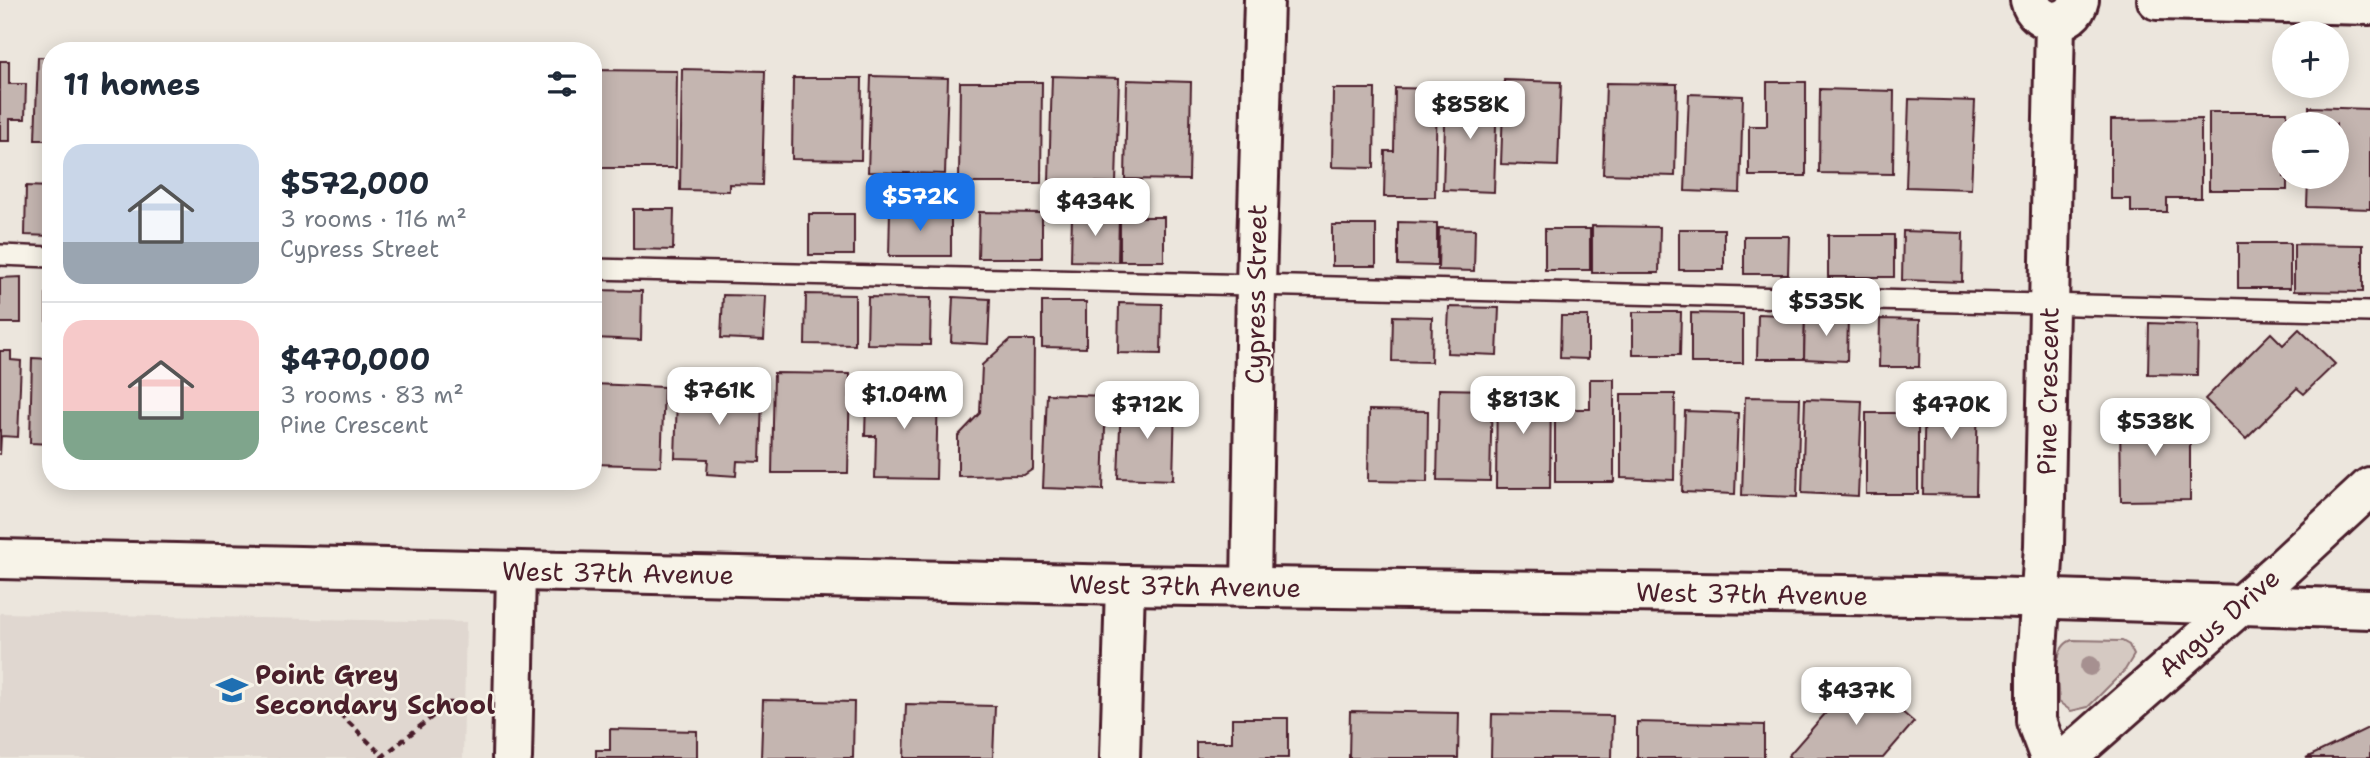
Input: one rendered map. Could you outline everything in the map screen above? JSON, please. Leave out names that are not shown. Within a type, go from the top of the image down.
[{"type":"street","name":"Cypress Street","points":[[1251,587],[1264,0]]},
{"type":"street","points":[[2157,0],[2370,5]]},
{"type":"street","name":"Pine Crescent","points":[[2050,758],[2036,721],[2036,665],[2041,599],[2050,304],[2055,7]]},
{"type":"street","name":"Angus Drive","points":[[2067,758],[2370,487]]},
{"type":"street","name":"West 37th Avenue","points":[[0,559],[1125,585],[2041,599],[2370,609]]},
{"type":"street","points":[[512,758],[516,572]]},
{"type":"street","points":[[1120,758],[1125,585]]},
{"type":"lane","points":[[0,255],[42,257]]},
{"type":"lane","points":[[602,270],[2370,312]]},
{"type":"path","points":[[331,705],[382,757],[449,703],[465,703]]},
{"type":"shaded area","name":"Point Grey Secondary School","points":[[0,613],[466,622],[463,758],[0,758]]},
{"type":"shaded area","points":[[2072,640],[2122,641],[2129,645],[2134,655],[2125,670],[2088,707],[2071,711],[2059,702],[2057,667],[2061,650]]},
{"type":"building","points":[[38,57],[42,57],[42,140],[35,140]]},
{"type":"building","points":[[0,61],[9,61],[9,84],[26,84],[25,119],[10,119],[10,141],[0,141]]},
{"type":"building","points":[[682,69],[765,71],[762,185],[729,184],[729,191],[680,190]]},
{"type":"building","points":[[602,70],[677,71],[676,168],[602,168]]},
{"type":"building","points":[[871,76],[948,78],[945,174],[868,172]]},
{"type":"building","points":[[1052,76],[1119,78],[1116,183],[1049,181]]},
{"type":"building","points":[[793,78],[862,78],[861,160],[792,159]]},
{"type":"building","points":[[1127,80],[1191,82],[1189,180],[1125,179]]},
{"type":"building","points":[[1504,80],[1561,82],[1558,166],[1501,164]]},
{"type":"building","points":[[960,82],[1042,82],[1041,183],[959,183]]},
{"type":"building","points":[[1767,82],[1806,82],[1806,176],[1749,176],[1749,126],[1767,126]]},
{"type":"building","points":[[1606,83],[1677,84],[1675,176],[1603,174]]},
{"type":"building","points":[[1395,88],[1437,89],[1435,197],[1384,197],[1385,151],[1394,151]]},
{"type":"building","points":[[1333,89],[1375,89],[1374,168],[1332,167]]},
{"type":"building","points":[[1820,89],[1894,91],[1893,174],[1819,173]]},
{"type":"building","points":[[1446,91],[1497,92],[1494,192],[1443,190]]},
{"type":"building","points":[[1689,94],[1743,96],[1740,193],[1685,191]]},
{"type":"building","points":[[1909,99],[1975,101],[1971,189],[1906,187]]},
{"type":"building","points":[[2309,107],[2370,109],[2370,209],[2307,207],[2308,189],[2349,189],[2349,112],[2309,112]]},
{"type":"building","points":[[2209,112],[2272,112],[2272,189],[2287,190],[2209,190]]},
{"type":"building","points":[[2201,119],[2201,198],[2167,198],[2167,212],[2131,212],[2131,199],[2111,199],[2111,120]]},
{"type":"building","points":[[26,186],[42,187],[42,236],[25,235]]},
{"type":"building","points":[[633,209],[674,209],[673,250],[633,249]]},
{"type":"building","points":[[890,210],[951,210],[951,256],[889,256]]},
{"type":"building","points":[[979,212],[1042,213],[1042,258],[978,258]]},
{"type":"building","points":[[809,214],[854,214],[854,255],[809,255]]},
{"type":"building","points":[[1072,214],[1119,216],[1118,262],[1071,261]]},
{"type":"building","points":[[1120,217],[1164,217],[1164,261],[1120,261]]},
{"type":"building","points":[[1398,222],[1437,223],[1437,266],[1398,265]]},
{"type":"building","points":[[1332,225],[1376,225],[1376,266],[1332,266]]},
{"type":"building","points":[[1592,226],[1660,227],[1659,273],[1592,273]]},
{"type":"building","points":[[1439,228],[1475,229],[1474,271],[1438,270]]},
{"type":"building","points":[[1545,229],[1590,229],[1590,270],[1545,270]]},
{"type":"building","points":[[1679,229],[1724,229],[1724,270],[1679,270]]},
{"type":"building","points":[[1903,231],[1963,233],[1962,282],[1902,280]]},
{"type":"building","points":[[1828,235],[1894,235],[1894,277],[1828,277]]},
{"type":"building","points":[[1744,236],[1789,236],[1788,274],[1744,274]]},
{"type":"building","points":[[2238,243],[2290,243],[2290,288],[2238,288]]},
{"type":"building","points":[[2294,244],[2363,245],[2363,292],[2294,291]]},
{"type":"building","points":[[21,277],[21,323],[0,323],[0,278]]},
{"type":"building","points":[[602,290],[642,291],[641,340],[602,338]]},
{"type":"building","points":[[806,294],[855,295],[855,345],[805,344]]},
{"type":"building","points":[[723,295],[766,296],[764,340],[721,338]]},
{"type":"building","points":[[868,297],[931,298],[930,345],[867,344]]},
{"type":"building","points":[[953,297],[990,299],[988,344],[951,342]]},
{"type":"building","points":[[1042,302],[1086,302],[1086,348],[1042,347]]},
{"type":"building","points":[[1119,303],[1162,304],[1161,354],[1118,353]]},
{"type":"building","points":[[1449,307],[1499,308],[1497,355],[1447,353]]},
{"type":"building","points":[[1633,312],[1681,312],[1680,355],[1633,355]]},
{"type":"building","points":[[1691,313],[1743,314],[1743,363],[1691,363]]},
{"type":"building","points":[[1758,314],[1805,316],[1804,359],[1757,359]]},
{"type":"building","points":[[1805,315],[1848,316],[1847,361],[1804,359]]},
{"type":"building","points":[[1393,316],[1432,317],[1431,362],[1392,361]]},
{"type":"building","points":[[1561,316],[1588,316],[1588,359],[1560,358]]},
{"type":"building","points":[[1880,319],[1920,320],[1919,367],[1879,367]]},
{"type":"building","points":[[2149,323],[2198,325],[2197,375],[2148,374]]},
{"type":"building","points":[[2299,329],[2335,364],[2304,394],[2297,388],[2246,439],[2205,399],[2271,333],[2283,345]]},
{"type":"building","points":[[1010,340],[1034,340],[1033,469],[1024,475],[958,476],[958,436],[980,413],[982,365]]},
{"type":"building","points":[[0,351],[11,351],[11,360],[21,361],[18,437],[1,436],[0,455]]},
{"type":"building","points":[[32,358],[42,359],[42,444],[30,443]]},
{"type":"building","points":[[774,373],[850,374],[848,473],[772,473]]},
{"type":"building","points":[[1590,379],[1614,379],[1614,482],[1555,482],[1555,409],[1590,409]]},
{"type":"building","points":[[699,381],[739,382],[738,397],[762,398],[760,462],[737,461],[736,476],[707,474],[708,459],[675,458],[677,398],[698,398]]},
{"type":"building","points":[[1497,383],[1551,384],[1550,488],[1496,488]]},
{"type":"building","points":[[602,384],[664,387],[661,466],[602,464]]},
{"type":"building","points":[[874,386],[938,387],[936,479],[875,478],[876,436],[865,436],[866,400],[873,400]]},
{"type":"building","points":[[1925,387],[1978,388],[1976,495],[1923,494]]},
{"type":"building","points":[[1439,389],[1492,390],[1490,481],[1437,480]]},
{"type":"building","points":[[1047,394],[1106,396],[1103,490],[1043,488]]},
{"type":"building","points":[[1621,394],[1675,394],[1674,480],[1621,478]]},
{"type":"building","points":[[1745,397],[1800,398],[1797,497],[1742,495]]},
{"type":"building","points":[[1805,399],[1862,401],[1858,496],[1802,493]]},
{"type":"building","points":[[1121,401],[1175,403],[1173,480],[1118,478]]},
{"type":"building","points":[[1369,410],[1428,411],[1427,482],[1368,481]]},
{"type":"building","points":[[1685,411],[1738,413],[1735,494],[1682,492]]},
{"type":"building","points":[[1866,413],[1918,413],[1918,494],[1866,494]]},
{"type":"building","points":[[2120,416],[2190,416],[2190,500],[2121,501]]},
{"type":"building","points":[[1859,675],[1914,722],[1883,758],[1788,756]]},
{"type":"building","points":[[763,700],[854,702],[853,758],[761,758]]},
{"type":"building","points":[[906,704],[995,706],[993,758],[904,758]]},
{"type":"building","points":[[1350,711],[1459,713],[1458,758],[1349,758]]},
{"type":"building","points":[[1492,714],[1613,716],[1612,758],[1491,758]]},
{"type":"building","points":[[1232,718],[1288,718],[1288,758],[1196,758],[1196,742],[1232,742]]},
{"type":"building","points":[[1637,722],[1764,725],[1764,758],[1637,758]]},
{"type":"building","points":[[2370,727],[2370,758],[2306,758]]},
{"type":"building","points":[[610,729],[697,731],[697,758],[596,758],[596,750],[610,750]]},
{"type":"place","name":"Point Grey Secondary School","points":[[232,690]]}]
